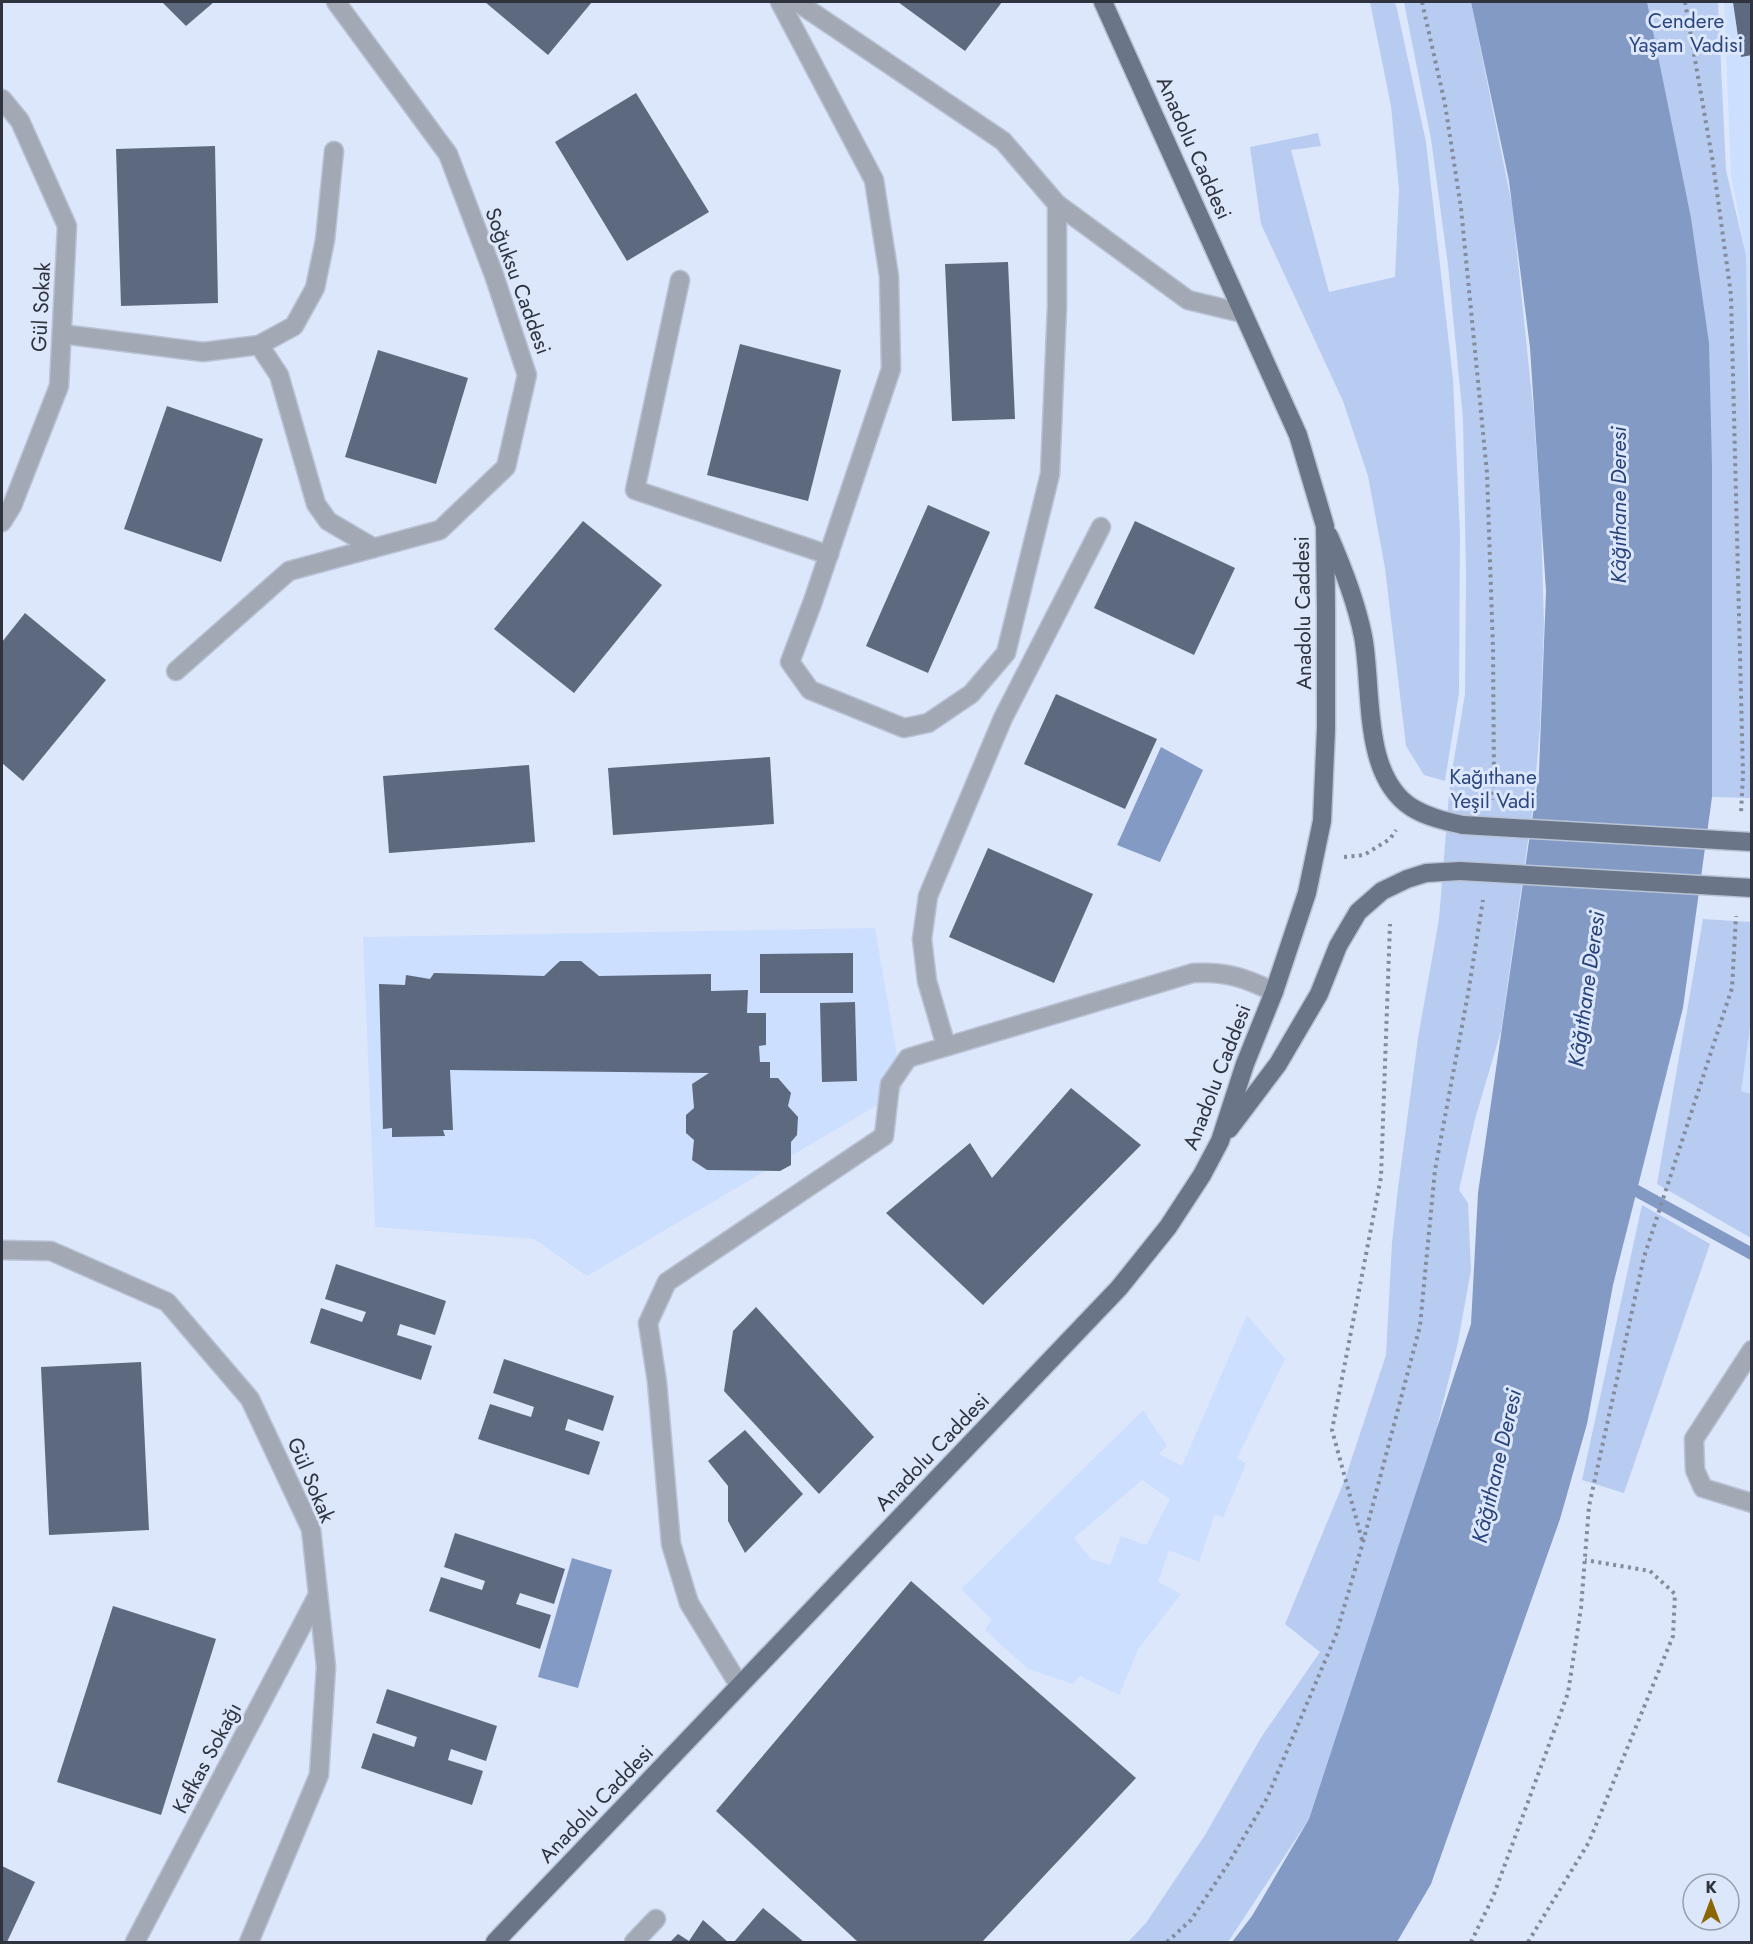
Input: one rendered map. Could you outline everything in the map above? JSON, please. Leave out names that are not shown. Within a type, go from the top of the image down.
[{"type":"main road","name":"Anadolu Caddesi","points":[[495,1942],[1119,1288],[1168,1227],[1202,1175],[1220,1141],[1245,1064],[1274,992],[1307,893],[1322,821],[1326,729],[1325,526],[1298,435],[1103,2]]},
{"type":"main road","points":[[1325,526],[1344,572],[1364,637],[1370,715],[1379,757],[1386,777],[1400,797],[1410,806],[1431,817],[1463,825],[1752,842]]},
{"type":"main road","points":[[1220,1141],[1278,1064],[1319,994],[1338,946],[1358,912],[1382,891],[1407,879],[1425,873],[1460,871],[1752,888]]},
{"type":"street","name":"Soğuksu Caddesi","points":[[176,672],[289,572],[440,530],[506,467],[527,375],[494,275],[448,154],[336,2]]},
{"type":"street","points":[[780,2],[874,180],[889,276],[891,369],[829,555],[790,662],[810,690],[904,728],[928,723],[971,694],[1006,653],[1050,474],[1057,307],[1058,204]]},
{"type":"street","points":[[797,2],[1003,141],[1058,204],[1188,300],[1242,313]]},
{"type":"street","name":"Gül Sokak","points":[[2,99],[20,121],[67,226],[59,386],[12,506],[2,522]]},
{"type":"street","points":[[62,334],[203,352],[259,345],[294,326],[315,288],[325,240],[334,152]]},
{"type":"street","points":[[680,280],[635,490],[829,555]]},
{"type":"street","points":[[259,345],[279,375],[316,504],[328,521],[374,548]]},
{"type":"street","points":[[946,1046],[927,981],[922,939],[928,896],[1003,718],[1101,527]]},
{"type":"street","points":[[739,1685],[689,1603],[671,1544],[657,1382],[648,1323],[667,1282],[884,1136],[890,1084],[908,1058],[1193,973],[1215,972],[1248,979],[1274,992]]},
{"type":"street","name":"Gül Sokak","points":[[2,1250],[51,1251],[167,1302],[250,1399],[311,1529],[326,1667],[319,1775],[249,1942]]},
{"type":"street","points":[[1752,1350],[1694,1439],[1695,1470],[1703,1488],[1752,1503]]},
{"type":"street","name":"Kafkas Sokağı","points":[[135,1942],[318,1595]]},
{"type":"street","points":[[634,1942],[656,1919]]},
{"type":"path","points":[[1422,2],[1444,104],[1461,208],[1488,473],[1493,648],[1494,777],[1491,811]]},
{"type":"path","points":[[1685,2],[1713,163],[1731,295],[1743,775],[1741,823]]},
{"type":"path","points":[[1364,855],[1390,839],[1410,806]]},
{"type":"path","points":[[1167,1942],[1191,1920],[1267,1798],[1336,1635],[1420,1326],[1435,1170],[1483,899]]},
{"type":"path","points":[[1471,1942],[1493,1897],[1568,1693],[1581,1608],[1588,1506],[1644,1257],[1732,988],[1736,905]]},
{"type":"path","points":[[1363,1542],[1332,1430],[1381,1177],[1390,920]]},
{"type":"path","points":[[1528,1942],[1589,1842],[1673,1636],[1675,1594],[1650,1571],[1584,1560]]},
{"type":"shaded area","points":[[1724,2],[1751,2],[1751,542],[1746,255],[1731,174]]},
{"type":"shaded area","points":[[875,928],[903,1090],[587,1276],[534,1239],[375,1227],[363,937]]},
{"type":"shaded area","points":[[1751,1013],[1751,1094],[1741,1091]]},
{"type":"shaded area","points":[[1247,1315],[1285,1359],[1237,1458],[1246,1464],[1223,1518],[1215,1514],[1199,1562],[1169,1550],[1158,1582],[1181,1594],[1139,1648],[1119,1695],[1080,1676],[1073,1684],[1028,1669],[985,1630],[992,1620],[961,1589],[1143,1410],[1167,1446],[1159,1454],[1182,1466]],"holes":[[[1142,1480],[1170,1499],[1146,1545],[1121,1536],[1110,1565],[1091,1559],[1074,1538]]]},
{"type":"green space","points":[[1370,2],[1395,2],[1397,9],[1426,142],[1453,379],[1460,533],[1459,693],[1445,781],[1424,775],[1406,746],[1385,568],[1368,476],[1343,401],[1261,224],[1250,147],[1318,133],[1321,146],[1291,150],[1329,292],[1395,277],[1399,189],[1391,106]]},
{"type":"green space","name":"Kağıthane Yeşil Vadi","points":[[1404,2],[1471,2],[1512,205],[1534,416],[1541,519],[1544,624],[1540,727],[1534,799],[1501,1031],[1475,1119],[1459,1190],[1468,1203],[1471,1270],[1458,1342],[1436,1431],[1309,1819],[1228,1942],[1128,1942],[1146,1923],[1205,1835],[1262,1736],[1320,1652],[1285,1624],[1345,1479],[1386,1355],[1392,1243],[1398,1188],[1418,1038],[1439,919],[1450,783],[1465,694],[1466,573],[1463,419],[1448,265],[1431,139]]},
{"type":"green space","name":"Cendere Yaşam Vadisi","points":[[1647,2],[1718,2],[1726,170],[1746,255],[1751,542],[1751,798],[1712,797],[1712,466]]},
{"type":"green space","points":[[1703,919],[1751,922],[1752,1013],[1741,1091],[1751,1094],[1751,1238],[1657,1184]]},
{"type":"green space","points":[[1642,1205],[1710,1244],[1624,1493],[1582,1480]]},
{"type":"water","name":"Kâğıthane Deresi","points":[[1471,2],[1647,2],[1691,218],[1709,343],[1712,466],[1712,797],[1683,1008],[1613,1285],[1587,1424],[1560,1519],[1431,1884],[1397,1942],[1232,1942],[1252,1916],[1309,1819],[1471,1324],[1478,1193],[1539,772],[1546,591],[1530,348],[1509,181]]},
{"type":"water","points":[[1161,747],[1203,770],[1160,862],[1117,845]]},
{"type":"water","points":[[572,1558],[612,1570],[578,1688],[538,1677]]},
{"type":"building","points":[[162,2],[214,2],[186,26]]},
{"type":"building","points":[[485,2],[592,2],[548,55]]},
{"type":"building","points":[[898,2],[1002,2],[965,51]]},
{"type":"building","points":[[1733,2],[1752,2],[1752,55],[1741,57]]},
{"type":"building","points":[[636,93],[709,212],[627,261],[555,142]]},
{"type":"building","points":[[215,146],[218,303],[121,306],[116,149]]},
{"type":"building","points":[[1008,262],[1015,419],[952,421],[945,264]]},
{"type":"building","points":[[740,344],[841,370],[808,501],[707,475]]},
{"type":"building","points":[[378,350],[468,378],[436,484],[345,457]]},
{"type":"building","points":[[167,406],[263,439],[221,562],[124,529]]},
{"type":"building","points":[[928,505],[990,532],[928,673],[866,646]]},
{"type":"building","points":[[583,521],[662,585],[574,693],[494,629]]},
{"type":"building","points":[[1135,521],[1235,568],[1194,655],[1094,608]]},
{"type":"building","points":[[25,613],[106,680],[23,781],[2,763],[2,642]]},
{"type":"building","points":[[1056,694],[1157,739],[1125,809],[1024,764]]},
{"type":"building","points":[[770,757],[774,824],[613,835],[608,768]]},
{"type":"building","points":[[529,765],[535,842],[389,853],[383,776]]},
{"type":"building","points":[[988,848],[1093,894],[1054,983],[949,937]]},
{"type":"building","points":[[853,953],[853,993],[760,993],[760,954]]},
{"type":"building","points":[[560,961],[581,961],[599,976],[711,974],[711,991],[748,990],[747,1013],[766,1013],[766,1045],[759,1046],[760,1062],[770,1062],[770,1078],[778,1078],[791,1093],[788,1106],[798,1117],[797,1135],[791,1142],[791,1165],[780,1171],[707,1170],[692,1160],[694,1140],[686,1133],[686,1115],[694,1108],[692,1084],[709,1073],[450,1070],[453,1130],[443,1130],[445,1136],[392,1137],[392,1128],[383,1129],[379,984],[405,985],[406,975],[430,979],[434,973],[544,976]]},
{"type":"building","points":[[855,1002],[857,1081],[822,1082],[820,1003]]},
{"type":"building","points":[[1071,1088],[1141,1145],[983,1305],[886,1213],[970,1143],[992,1178]]},
{"type":"building","points":[[336,1264],[446,1301],[435,1335],[400,1324],[397,1335],[432,1346],[421,1380],[310,1343],[321,1308],[362,1322],[366,1312],[325,1299]]},
{"type":"building","points":[[756,1307],[874,1437],[819,1494],[724,1391],[733,1331]]},
{"type":"building","points":[[504,1359],[614,1396],[603,1431],[568,1419],[565,1430],[600,1442],[589,1475],[478,1439],[490,1404],[531,1417],[534,1407],[493,1393]]},
{"type":"building","points":[[141,1362],[149,1530],[49,1535],[41,1367]]},
{"type":"building","points":[[745,1430],[803,1494],[745,1553],[728,1521],[728,1486],[708,1461]]},
{"type":"building","points":[[455,1533],[565,1569],[554,1604],[520,1593],[516,1604],[551,1615],[540,1649],[429,1611],[441,1577],[482,1590],[485,1581],[444,1567]]},
{"type":"building","points":[[911,1581],[1136,1778],[982,1942],[858,1942],[716,1811]]},
{"type":"building","points":[[113,1606],[216,1639],[161,1815],[57,1782]]},
{"type":"building","points":[[387,1689],[497,1726],[486,1761],[451,1749],[448,1760],[483,1771],[472,1805],[361,1768],[373,1733],[414,1747],[417,1737],[376,1723]]},
{"type":"building","points":[[2,1866],[35,1882],[7,1942],[2,1942]]},
{"type":"building","points":[[763,1908],[804,1942],[734,1942]]},
{"type":"building","points":[[703,1920],[728,1942],[670,1942],[678,1934],[689,1941]]},
{"type":"waterway","points":[[1624,1184],[1752,1254]]}]
